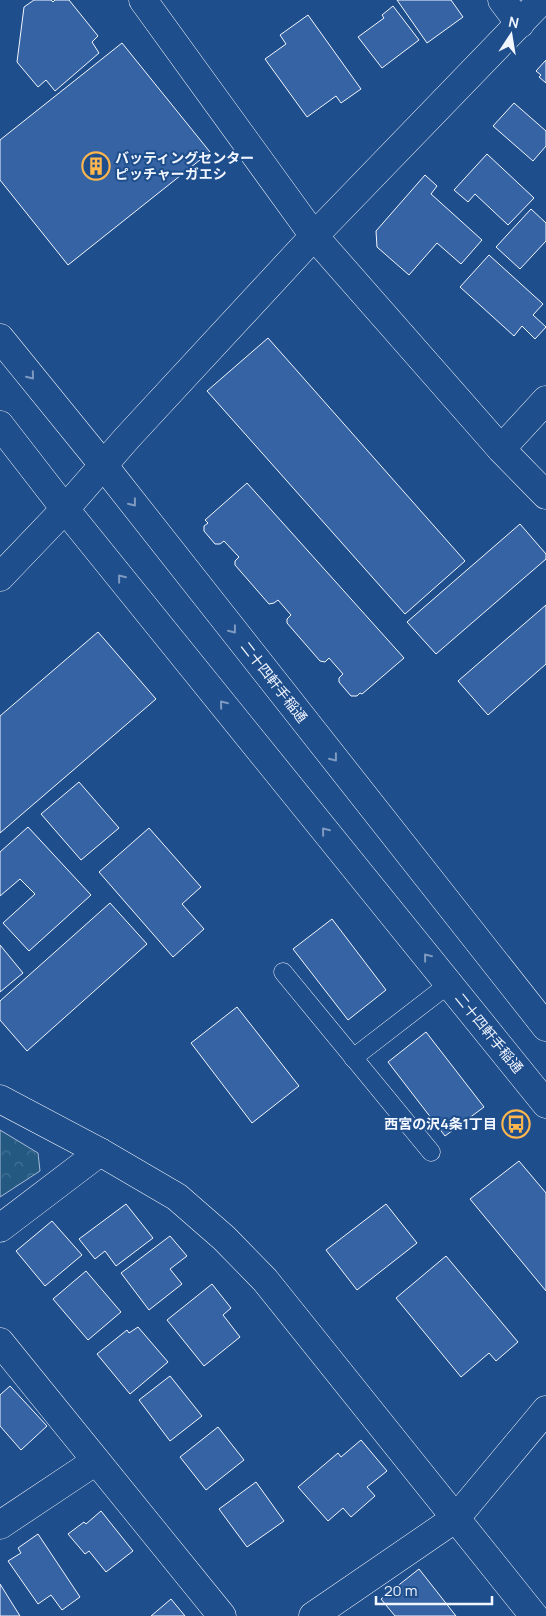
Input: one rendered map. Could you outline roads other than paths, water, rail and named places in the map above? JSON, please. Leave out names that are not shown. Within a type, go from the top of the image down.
[{"type":"street","points":[[143,0],[314,236],[546,495]]},
{"type":"street","points":[[502,0],[520,24]]},
{"type":"street","points":[[0,577],[65,510],[134,431],[314,236],[542,0]]},
{"type":"street","name":"二十四軒手稲通","points":[[0,338],[104,466],[546,1027]]},
{"type":"street","points":[[502,448],[546,400]]},
{"type":"street","name":"二十四軒手稲通","points":[[0,425],[65,510],[546,1104]]},
{"type":"street","points":[[0,1099],[100,1152],[177,1197],[231,1245],[265,1280],[534,1616]]},
{"type":"street","points":[[0,1228],[100,1152]]},
{"type":"street","points":[[0,1342],[222,1616]]},
{"type":"street","points":[[313,1616],[456,1518],[546,1410]]},
{"type":"street","points":[[0,1525],[96,1461]]},
{"type":"lane","points":[[283,972],[430,1152]]},
{"type":"lane","points":[[354,1058],[449,984]]},
{"type":"place","name":"バッティングセンター ピッチャーガエシ","points":[[96,166]]},
{"type":"place","name":"西宮の沢4条1丁目","points":[[516,1124]]}]
